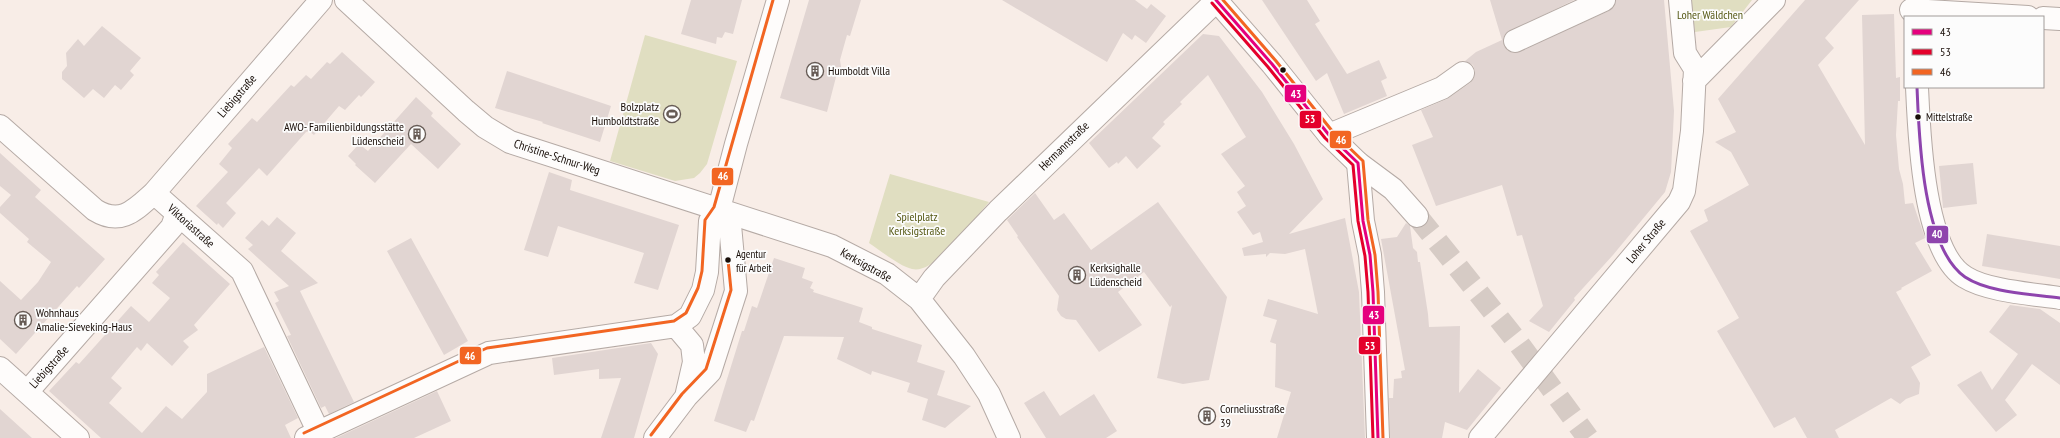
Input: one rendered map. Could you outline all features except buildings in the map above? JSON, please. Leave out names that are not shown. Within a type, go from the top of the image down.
[{"type":"street","name":"Liebigstraße","points":[[154,193],[321,0]]},
{"type":"street","name":"Christine-Schnur-Weg","points":[[346,0],[466,111],[485,127],[510,142],[719,209]]},
{"type":"street","points":[[312,435],[490,353],[676,326],[690,316],[703,290],[707,272],[710,220],[719,209],[736,144],[778,0]]},
{"type":"street","points":[[1216,0],[1272,64],[1329,135],[1358,163],[1393,189],[1417,216]]},
{"type":"street","name":"Hermannstraße","points":[[919,299],[934,278],[998,211],[1216,0]]},
{"type":"street","points":[[1515,41],[1604,0]]},
{"type":"street","name":"Loher Straße","points":[[1480,438],[1679,202],[1684,191],[1690,146],[1695,69],[1686,53],[1680,0]]},
{"type":"street","points":[[1694,81],[1774,0]]},
{"type":"street","points":[[1911,9],[2013,16]]},
{"type":"street","points":[[2044,18],[2060,19]]},
{"type":"street","points":[[1329,135],[1442,88],[1463,73]]},
{"type":"street","points":[[1917,88],[1920,154],[1940,245],[1950,262],[1964,277],[1986,286],[2060,298]]},
{"type":"street","points":[[0,126],[103,214],[124,216],[154,193]]},
{"type":"street","points":[[1358,163],[1363,221],[1370,255],[1373,292],[1378,438]]},
{"type":"street","name":"Viktoriastraße","points":[[154,193],[242,271],[312,435]]},
{"type":"street","points":[[655,438],[686,396],[710,372],[736,290],[730,226],[719,209]]},
{"type":"street","name":"Kerksigstraße","points":[[719,209],[832,246],[887,274],[919,299],[964,356],[989,394],[1009,438]]},
{"type":"street","name":"Liebigstraße","points":[[27,392],[172,227],[177,213]]},
{"type":"street","points":[[676,326],[692,345],[694,362],[686,396]]},
{"type":"street","points":[[0,368],[78,438]]},
{"type":"green space","name":"Loher Wäldchen","points":[[1691,0],[1752,0],[1731,27],[1695,32]]},
{"type":"green space","name":"Bolzplatz Humboldtstraße","points":[[645,35],[737,61],[707,164],[694,178],[675,181],[610,161]]},
{"type":"green space","name":"Spielplatz Kerksigstraße","points":[[890,174],[989,202],[943,255],[922,269],[912,269],[896,261],[869,243]]},
{"type":"tunnel","points":[[1417,216],[1516,340],[1588,438]]},
{"type":"transit line","name":"46","points":[[304,433],[487,348],[674,321],[686,313],[698,288],[702,271],[705,220],[714,207],[773,0]]},
{"type":"transit line","name":"43","points":[[1216,0],[1272,64],[1329,135],[1358,163],[1363,221],[1370,255],[1373,292],[1378,438]]},
{"type":"transit line","name":"46","points":[[1223,0],[1276,61],[1333,132],[1363,161],[1368,220],[1375,255],[1378,292],[1383,438]]},
{"type":"transit line","name":"53","points":[[1212,3],[1268,67],[1325,138],[1353,165],[1358,221],[1365,256],[1368,292],[1373,438]]},
{"type":"transit line","name":"40","points":[[1917,88],[1922,161],[1931,217],[1940,242],[1951,262],[1965,277],[1998,290],[2060,298]]},
{"type":"transit line","name":"46","points":[[651,435],[682,394],[706,369],[731,290],[728,260]]},
{"type":"place","name":"Humboldt Villa","points":[[815,71]]},
{"type":"place","name":"Bolzplatz Humboldtstraße","points":[[672,114]]},
{"type":"place","name":"Mittelstraße","points":[[1918,117]]},
{"type":"place","name":"AWO- Familienbildungsstätte Lüdenscheid","points":[[417,134]]},
{"type":"place","name":"Agentur für Arbeit","points":[[728,260]]},
{"type":"place","name":"Kerksighalle Lüdenscheid","points":[[1077,275]]},
{"type":"place","name":"Wohnhaus Amalie-Sieveking-Haus","points":[[23,320]]},
{"type":"place","name":"Corneliusstraße 39","points":[[1207,416]]}]
